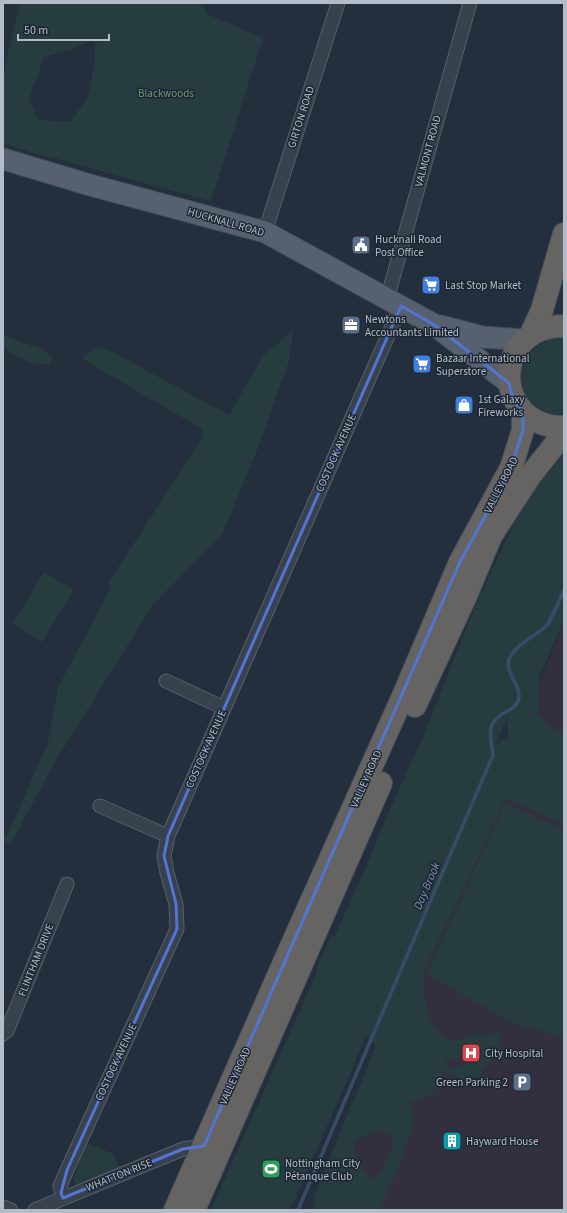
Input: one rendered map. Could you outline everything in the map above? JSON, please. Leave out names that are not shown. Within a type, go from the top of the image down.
[{"type":"highway","points":[[564,234],[542,310],[527,337],[516,349],[511,360],[509,371],[509,383],[514,399],[523,412],[536,422],[552,427],[564,427]]},
{"type":"highway","points":[[527,337],[546,327],[564,326]]},
{"type":"highway","name":"VALLEY ROAD","points":[[194,1210],[212,1149],[300,926],[404,694],[460,562],[511,468],[524,430],[523,412]]},
{"type":"highway","name":"VALLEY ROAD","points":[[175,1210],[212,1149],[465,598],[491,536],[530,476],[564,433]]},
{"type":"main road","name":"HUCKNALL ROAD","points":[[3,160],[265,232],[433,324],[509,383]]},
{"type":"main road","name":"HUCKNALL ROAD","points":[[433,324],[483,337],[527,337]]},
{"type":"street","name":"GIRTON ROAD","points":[[265,232],[338,3]]},
{"type":"street","name":"VALMONT ROAD","points":[[394,303],[470,3]]},
{"type":"street","name":"COSTOCK AVENUE","points":[[63,1198],[60,1186],[177,929],[176,904],[167,874],[164,856],[168,836],[224,708],[394,303]]},
{"type":"street","points":[[166,681],[224,708]]},
{"type":"street","points":[[100,806],[168,836]]},
{"type":"street","name":"FLINTHAM DRIVE","points":[[3,1034],[7,1031],[67,884]]},
{"type":"street","name":"WHATTON RISE","points":[[35,1210],[183,1149],[212,1149]]},
{"type":"street","points":[[3,1207],[11,1210]]},
{"type":"highlighted area","points":[[401,306],[433,324],[509,383],[513,399],[523,412],[523,430],[511,468],[460,562],[204,1146],[183,1149],[63,1198],[61,1193],[67,1170],[177,929],[176,904],[164,856],[168,836]]},
{"type":"shaded area","name":"City Hospital","points":[[564,625],[564,1210],[311,1210],[446,895]]},
{"type":"green space","name":"Blackwoods","points":[[20,3],[202,3],[207,14],[263,38],[211,201],[30,152],[3,143],[3,74]],"holes":[[[95,39],[95,59],[89,94],[71,122],[38,120],[29,99],[44,57],[70,50]]]},
{"type":"green space","points":[[293,331],[289,361],[259,445],[223,533],[152,606],[52,767],[11,844],[3,841],[3,836],[8,834],[48,742],[58,687],[110,590],[108,583],[204,436],[202,429],[81,358],[101,346],[229,415],[264,355]]},
{"type":"green space","points":[[3,335],[32,346],[36,346],[53,357],[50,364],[36,365],[3,349]]},
{"type":"green space","points":[[557,338],[564,338],[564,414],[547,412],[534,405],[526,394],[522,381],[523,367],[529,355],[540,344]]},
{"type":"green space","points":[[564,454],[564,620],[539,677],[538,715],[564,735],[564,825],[510,800],[503,803],[450,918],[424,970],[423,993],[430,1020],[440,1034],[450,1041],[461,1040],[474,1034],[485,1036],[502,1032],[497,1050],[479,1077],[465,1080],[445,1072],[431,1095],[411,1103],[414,1123],[394,1178],[379,1210],[314,1210],[314,1196],[376,1046],[365,1036],[360,1051],[290,1210],[211,1210],[317,972],[319,962],[332,935],[334,937],[359,883],[390,809],[424,735],[474,609],[511,529],[539,484]],"holes":[[[507,717],[508,737],[495,746]],[[460,1057],[471,1058],[471,1061],[450,1070],[445,1060]],[[380,1129],[394,1140],[383,1166],[373,1179],[365,1171],[356,1157],[354,1141]]]},
{"type":"green space","points":[[44,572],[74,590],[42,642],[13,624]]},
{"type":"green space","points":[[505,803],[564,830],[564,1038],[510,1022],[427,974]]},
{"type":"green space","points":[[87,1143],[113,1154],[120,1169],[77,1185],[73,1180]]},
{"type":"waterway","name":"Day Brook","points":[[298,1210],[493,755],[490,735],[492,724],[500,715],[514,707],[518,701],[518,690],[508,663],[510,657],[522,643],[547,625],[564,590]]},
{"type":"place","name":"Hucknall Road Post Office","points":[[361,245]]},
{"type":"place","name":"Last Stop Market","points":[[431,285]]},
{"type":"place","name":"Newtons Accountants Limited","points":[[351,325]]},
{"type":"place","name":"Bazaar International Superstore","points":[[422,364]]},
{"type":"place","name":"1st Galaxy Fireworks","points":[[464,405]]},
{"type":"place","name":"City Hospital","points":[[471,1053]]},
{"type":"place","name":"Green Parking 2","points":[[522,1082]]},
{"type":"place","name":"Hayward House","points":[[452,1141]]},
{"type":"place","name":"Nottingham City Pétanque Club","points":[[271,1169]]}]
